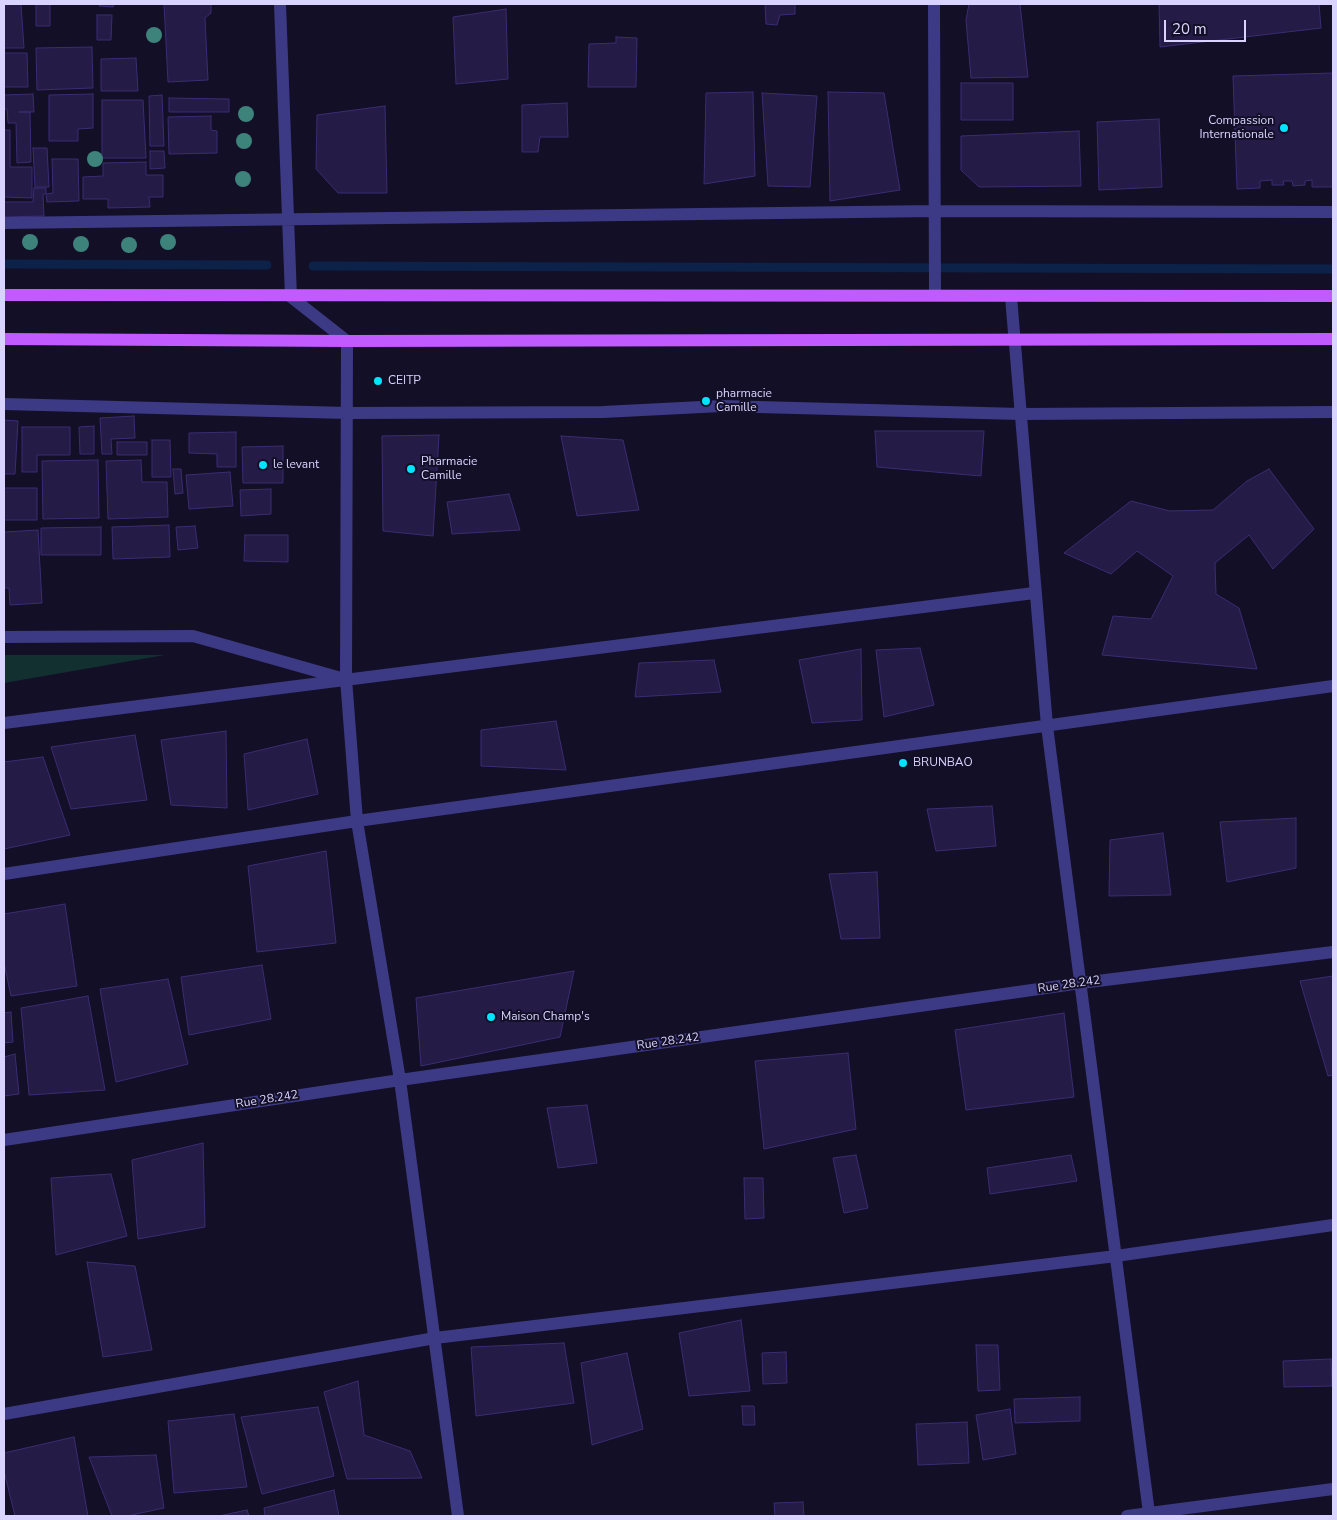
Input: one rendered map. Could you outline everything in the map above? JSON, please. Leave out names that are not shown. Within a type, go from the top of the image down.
[{"type":"main road","points":[[4,295],[1333,296]]},
{"type":"main road","points":[[4,339],[347,341],[1333,340]]},
{"type":"street","points":[[280,4],[291,296],[347,341],[346,679],[357,821],[400,1080],[458,1516]]},
{"type":"street","points":[[934,4],[934,295]]},
{"type":"street","points":[[4,223],[934,210],[1333,212]]},
{"type":"street","points":[[1011,297],[1034,592],[1047,726],[1149,1513]]},
{"type":"street","points":[[4,404],[347,413],[603,412],[721,406],[1020,414],[1333,412]]},
{"type":"street","points":[[4,723],[1034,592]]},
{"type":"street","points":[[4,636],[192,636],[346,679]]},
{"type":"street","points":[[4,874],[357,821],[1333,686]]},
{"type":"street","name":"Rue 28.242","points":[[4,1140],[400,1080],[1081,983],[1333,952]]},
{"type":"street","points":[[4,1414],[435,1338],[1116,1256],[1333,1225]]},
{"type":"street","points":[[1127,1516],[1333,1489]]},
{"type":"green space","points":[[4,655],[165,655],[4,683]]},
{"type":"building","points":[[4,4],[21,4],[24,48],[4,48]]},
{"type":"building","points":[[36,4],[50,4],[50,26],[36,26]]},
{"type":"building","points":[[99,4],[114,4],[113,7],[99,6]]},
{"type":"building","points":[[164,4],[211,4],[211,13],[205,18],[208,80],[168,82]]},
{"type":"building","points":[[765,4],[795,4],[795,14],[780,15],[777,25],[766,24]]},
{"type":"building","points":[[969,4],[1020,4],[1028,77],[971,78],[966,20]]},
{"type":"building","points":[[1159,4],[1319,4],[1321,28],[1160,47]]},
{"type":"building","points":[[506,9],[508,79],[456,84],[453,17]]},
{"type":"building","points":[[97,15],[112,15],[111,40],[97,40]]},
{"type":"building","points":[[616,37],[637,38],[636,87],[588,87],[589,44],[616,43]]},
{"type":"building","points":[[92,47],[93,88],[37,90],[36,48]]},
{"type":"building","points":[[4,53],[27,53],[28,87],[4,87]]},
{"type":"building","points":[[136,58],[138,91],[101,91],[101,59]]},
{"type":"building","name":"Compassion Internationale","points":[[1333,73],[1333,187],[1312,187],[1312,180],[1305,181],[1305,185],[1293,186],[1292,181],[1283,181],[1284,185],[1272,185],[1272,180],[1260,181],[1260,188],[1237,189],[1233,76]]},
{"type":"building","points":[[961,83],[1013,83],[1013,120],[961,120]]},
{"type":"building","points":[[753,92],[755,176],[704,184],[706,93]]},
{"type":"building","points":[[828,92],[884,93],[900,190],[830,201]]},
{"type":"building","points":[[762,93],[817,96],[810,187],[768,186]]},
{"type":"building","points":[[33,94],[34,112],[30,112],[31,162],[17,163],[16,123],[8,123],[7,109],[4,109],[4,95]]},
{"type":"building","points":[[93,94],[93,128],[78,129],[78,141],[49,141],[49,95]]},
{"type":"building","points":[[162,95],[164,146],[150,146],[149,96]]},
{"type":"building","points":[[169,98],[229,99],[229,112],[169,112]]},
{"type":"building","points":[[102,100],[143,100],[146,158],[102,158]]},
{"type":"building","points":[[567,103],[568,137],[540,137],[538,152],[522,152],[522,105]]},
{"type":"building","points":[[385,106],[387,193],[338,193],[316,169],[317,115]]},
{"type":"building","points":[[211,116],[211,130],[217,131],[217,153],[169,154],[168,117]]},
{"type":"building","points":[[1159,119],[1162,187],[1099,190],[1097,122]]},
{"type":"building","points":[[4,130],[10,130],[10,167],[32,167],[32,198],[4,197]]},
{"type":"building","points":[[1079,131],[1081,186],[979,187],[961,170],[961,136]]},
{"type":"building","points":[[33,148],[47,148],[49,187],[35,187]]},
{"type":"building","points":[[150,151],[164,151],[165,168],[150,169]]},
{"type":"building","points":[[52,159],[78,159],[79,201],[47,202],[46,194],[53,193]]},
{"type":"building","points":[[146,162],[146,175],[163,175],[163,197],[149,197],[150,207],[108,208],[108,199],[83,199],[83,177],[103,176],[103,163]]},
{"type":"building","points":[[34,188],[46,188],[46,193],[43,195],[44,216],[4,217],[4,202],[33,202]]},
{"type":"building","points":[[134,416],[135,438],[111,439],[112,454],[102,454],[100,418]]},
{"type":"building","points":[[4,420],[18,421],[15,474],[4,474]]},
{"type":"building","points":[[94,426],[94,454],[80,454],[79,427]]},
{"type":"building","points":[[22,427],[70,427],[70,455],[37,455],[37,472],[22,472]]},
{"type":"building","points":[[875,431],[984,431],[981,476],[877,467]]},
{"type":"building","points":[[236,432],[236,467],[217,467],[217,454],[189,453],[189,433]]},
{"type":"building","points":[[439,435],[433,536],[383,531],[382,436]]},
{"type":"building","points":[[561,436],[623,440],[639,510],[577,516]]},
{"type":"building","points":[[152,440],[170,440],[171,477],[152,477]]},
{"type":"building","points":[[117,442],[147,442],[147,455],[117,455]]},
{"type":"building","name":"le levant","points":[[283,446],[283,483],[243,483],[242,447]]},
{"type":"building","points":[[98,460],[99,518],[43,519],[42,461]]},
{"type":"building","points":[[141,460],[142,482],[167,482],[168,517],[108,519],[106,461]]},
{"type":"building","points":[[173,469],[181,469],[183,493],[175,494]]},
{"type":"building","points":[[1269,469],[1314,529],[1273,569],[1249,535],[1215,563],[1216,594],[1239,608],[1257,669],[1102,655],[1113,616],[1151,619],[1173,576],[1137,551],[1111,574],[1064,553],[1131,501],[1170,511],[1213,510],[1247,481]]},
{"type":"building","points":[[230,472],[233,506],[189,509],[186,475]]},
{"type":"building","points":[[4,488],[37,488],[37,520],[4,520]]},
{"type":"building","points":[[271,489],[271,514],[241,516],[240,490]]},
{"type":"building","points":[[509,494],[520,530],[452,534],[447,502]]},
{"type":"building","points":[[169,525],[170,557],[113,559],[112,527]]},
{"type":"building","points":[[195,526],[198,548],[178,550],[176,527]]},
{"type":"building","points":[[101,527],[101,555],[41,555],[41,528]]},
{"type":"building","points":[[38,530],[42,603],[10,605],[9,588],[4,588],[4,532]]},
{"type":"building","points":[[245,535],[288,535],[288,562],[244,561]]},
{"type":"building","points":[[920,648],[934,705],[884,717],[876,650]]},
{"type":"building","points":[[861,649],[862,720],[812,723],[799,660]]},
{"type":"building","points":[[714,660],[721,692],[635,697],[639,663]]},
{"type":"building","points":[[556,721],[566,770],[481,766],[481,730]]},
{"type":"building","points":[[226,731],[227,808],[171,805],[161,740]]},
{"type":"building","points":[[135,735],[147,800],[71,809],[51,747]]},
{"type":"building","points":[[307,739],[318,794],[248,810],[244,754]]},
{"type":"building","points":[[43,757],[70,835],[4,849],[4,762]]},
{"type":"building","points":[[992,806],[996,846],[936,851],[927,809]]},
{"type":"building","points":[[1296,818],[1296,868],[1227,882],[1220,822]]},
{"type":"building","points":[[1163,833],[1171,895],[1109,896],[1110,840]]},
{"type":"building","points":[[326,851],[336,943],[257,952],[248,866]]},
{"type":"building","points":[[877,872],[880,938],[841,939],[829,874]]},
{"type":"building","points":[[65,904],[77,986],[11,996],[4,963],[4,914]]},
{"type":"building","points":[[262,965],[271,1019],[189,1035],[181,977]]},
{"type":"building","name":"Maison Champ's","points":[[574,971],[560,1037],[421,1066],[416,998]]},
{"type":"building","points":[[1333,976],[1333,1075],[1328,1076],[1300,981]]},
{"type":"building","points":[[168,979],[188,1064],[116,1082],[100,989]]},
{"type":"building","points":[[88,996],[105,1090],[29,1095],[21,1008]]},
{"type":"building","points":[[11,1012],[13,1042],[4,1043],[4,1013]]},
{"type":"building","points":[[1064,1013],[1074,1097],[966,1110],[955,1030]]},
{"type":"building","points":[[848,1053],[856,1129],[764,1149],[755,1061]]},
{"type":"building","points":[[15,1054],[19,1094],[4,1096],[4,1057]]},
{"type":"building","points":[[587,1105],[597,1163],[558,1168],[547,1108]]},
{"type":"building","points":[[203,1143],[205,1227],[138,1239],[132,1160]]},
{"type":"building","points":[[856,1155],[868,1208],[844,1213],[833,1158]]},
{"type":"building","points":[[1071,1155],[1077,1181],[990,1194],[987,1168]]},
{"type":"building","points":[[111,1174],[127,1236],[56,1255],[51,1178]]},
{"type":"building","points":[[744,1178],[763,1178],[764,1218],[745,1219]]},
{"type":"building","points":[[87,1262],[135,1266],[152,1350],[103,1357]]},
{"type":"building","points":[[741,1320],[750,1391],[689,1396],[679,1333]]},
{"type":"building","points":[[564,1343],[574,1403],[476,1416],[471,1347]]},
{"type":"building","points":[[976,1345],[998,1345],[1000,1390],[978,1391]]},
{"type":"building","points":[[786,1352],[787,1383],[763,1384],[762,1353]]},
{"type":"building","points":[[627,1353],[643,1429],[592,1445],[581,1363]]},
{"type":"building","points":[[1331,1359],[1332,1386],[1284,1387],[1283,1361]]},
{"type":"building","points":[[358,1381],[364,1435],[410,1451],[422,1478],[347,1479],[324,1392]]},
{"type":"building","points":[[1080,1397],[1080,1421],[1015,1423],[1014,1399]]},
{"type":"building","points":[[742,1406],[754,1406],[755,1425],[743,1425]]},
{"type":"building","points":[[318,1407],[334,1476],[262,1494],[241,1417]]},
{"type":"building","points":[[1010,1409],[1016,1454],[983,1460],[976,1415]]},
{"type":"building","points":[[234,1414],[247,1487],[174,1493],[168,1421]]},
{"type":"building","points":[[967,1422],[969,1463],[918,1465],[916,1424]]},
{"type":"building","points":[[74,1437],[88,1516],[15,1516],[4,1471],[4,1453]]},
{"type":"building","points":[[156,1455],[164,1508],[127,1516],[112,1516],[89,1457]]},
{"type":"building","points":[[334,1490],[339,1516],[265,1516],[264,1508]]},
{"type":"building","points":[[803,1502],[804,1516],[775,1516],[774,1503]]},
{"type":"building","points":[[247,1510],[249,1516],[219,1516]]},
{"type":"waterway","points":[[4,264],[267,265]]},
{"type":"waterway","points":[[313,266],[1333,269]]},
{"type":"place","name":"Compassion Internationale","points":[[1284,128]]},
{"type":"place","name":"CEITP","points":[[378,381]]},
{"type":"place","name":"pharmacie Camille","points":[[706,401]]},
{"type":"place","name":"le levant","points":[[263,465]]},
{"type":"place","name":"Pharmacie Camille","points":[[411,469]]},
{"type":"place","name":"BRUNBAO","points":[[903,763]]},
{"type":"place","name":"Maison Champ's","points":[[491,1017]]}]
